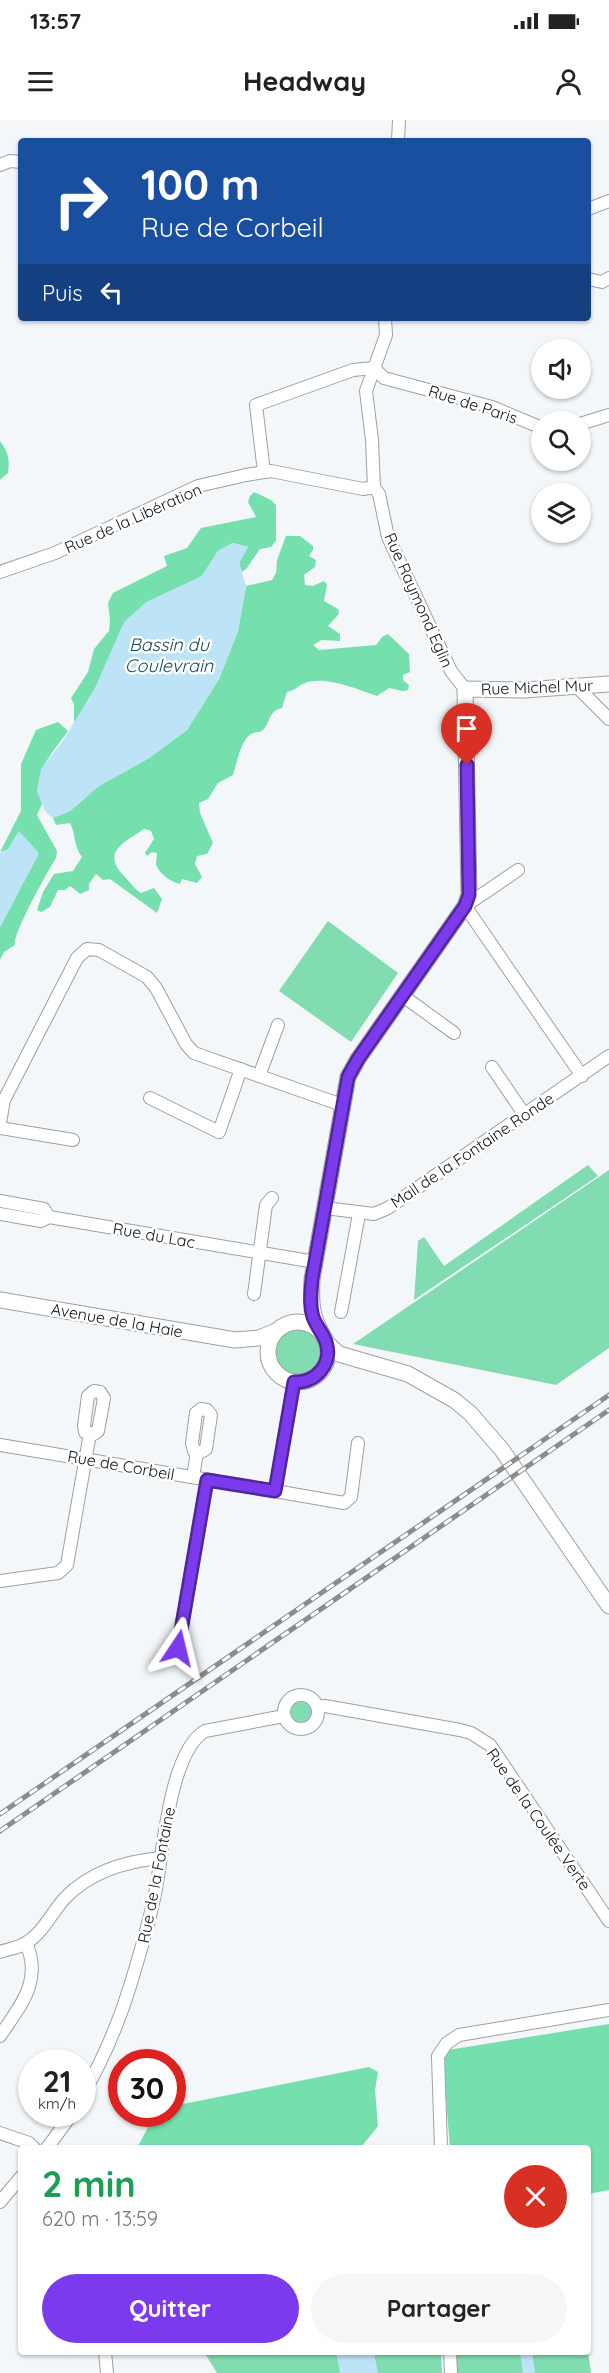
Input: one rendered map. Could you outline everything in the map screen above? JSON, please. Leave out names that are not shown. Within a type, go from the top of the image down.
[{"type":"street","points":[[398,138],[399,120]]},
{"type":"street","points":[[0,165],[10,161],[18,162]]},
{"type":"street","points":[[591,208],[609,201]]},
{"type":"street","points":[[591,280],[602,282],[609,278]]},
{"type":"street","name":"Rue Raymond Eglin","points":[[385,321],[386,335],[366,391],[372,440],[374,487],[379,494],[388,537],[451,671],[465,689]]},
{"type":"street","points":[[264,472],[256,405],[353,370],[374,368]]},
{"type":"street","name":"Rue de Paris","points":[[374,368],[384,378],[492,407],[531,423]]},
{"type":"street","points":[[591,421],[609,415]]},
{"type":"street","name":"Rue de la Libération","points":[[0,572],[55,553],[198,486],[264,472],[281,473],[363,489],[374,487]]},
{"type":"street","name":"Rue Michel Mur","points":[[465,689],[524,690],[609,684]]},
{"type":"street","points":[[577,687],[583,696],[609,719]]},
{"type":"street","points":[[311,1379],[318,1374],[327,1360],[324,1338],[313,1318],[310,1305],[312,1279],[348,1077],[465,906],[469,895],[465,689]]},
{"type":"street","points":[[465,906],[518,870]]},
{"type":"street","points":[[465,906],[582,1076]]},
{"type":"street","points":[[0,1123],[4,1100],[9,1090],[77,958],[87,949],[99,950],[147,976],[156,988],[186,1044],[194,1053],[342,1105]]},
{"type":"street","points":[[403,996],[454,1033]]},
{"type":"street","points":[[259,1076],[278,1025]]},
{"type":"street","name":"Mail de la Fontaine Ronde","points":[[325,1208],[359,1214],[374,1214],[388,1208],[609,1056]]},
{"type":"street","points":[[492,1067],[524,1114]]},
{"type":"street","points":[[150,1098],[219,1132],[241,1069]]},
{"type":"street","points":[[0,1128],[73,1140]]},
{"type":"street","points":[[254,1294],[266,1206],[272,1198]]},
{"type":"street","name":"Rue du Lac","points":[[0,1201],[44,1209],[49,1217]]},
{"type":"street","name":"Rue du Lac","points":[[0,1214],[41,1221],[49,1217],[315,1262]]},
{"type":"street","points":[[341,1312],[359,1214]]},
{"type":"street","points":[[312,1279],[300,1312],[279,1329],[268,1345],[269,1360],[278,1375],[294,1382],[311,1379],[344,1365],[363,1365],[408,1374]]},
{"type":"street","name":"Avenue de la Haie","points":[[0,1300],[235,1340],[259,1338],[279,1329]]},
{"type":"street","points":[[279,1329],[290,1323],[307,1323],[339,1353],[408,1374],[454,1400],[487,1431],[609,1606]]},
{"type":"street","name":"Avenue de la Haie","points":[[235,1340],[259,1352],[269,1360]]},
{"type":"street","points":[[275,1491],[294,1382]]},
{"type":"street","points":[[0,1581],[58,1573],[67,1565],[90,1433]]},
{"type":"street","name":"Rue de Corbeil","points":[[0,1445],[344,1503],[351,1497],[358,1443]]},
{"type":"street","points":[[194,1477],[198,1452]]},
{"type":"street","points":[[178,1648],[207,1480]]},
{"type":"street","name":"Rue de la Coulée Verte","points":[[284,1716],[288,1701],[296,1695],[307,1696],[318,1707],[325,1706],[471,1733],[490,1745],[609,1921]]},
{"type":"street","points":[[284,1716],[291,1726],[302,1730],[307,1729],[318,1717],[318,1707]]},
{"type":"street","name":"Rue de la Fontaine","points":[[96,2071],[121,2015],[146,1931],[167,1816],[178,1773],[194,1740],[206,1731],[284,1716]]},
{"type":"street","points":[[0,1952],[26,1943],[41,1930],[66,1897],[98,1875],[132,1861],[161,1858]]},
{"type":"street","points":[[0,2036],[25,1998],[32,1981],[32,1957],[26,1943]]},
{"type":"street","points":[[441,2145],[438,2056],[447,2043],[459,2035],[609,2010]]},
{"type":"street","points":[[49,2145],[62,2127]]},
{"type":"street","points":[[0,2133],[31,2145]]},
{"type":"street","points":[[0,2202],[18,2181]]},
{"type":"street","points":[[105,2355],[107,2373]]},
{"type":"street","points":[[450,2355],[451,2373]]},
{"type":"green space","points":[[0,441],[7,452],[9,464],[8,473],[0,480]]},
{"type":"green space","points":[[254,492],[276,505],[276,541],[271,547],[260,549],[242,572],[239,563],[248,547],[233,543],[218,551],[202,576],[182,586],[94,690],[74,723],[74,704],[71,698],[88,672],[94,649],[109,631],[108,603],[113,593],[167,566],[164,556],[187,548],[201,528],[256,517],[248,502]]},
{"type":"green space","points":[[286,536],[300,536],[313,546],[309,556],[316,560],[315,567],[304,575],[305,585],[313,586],[324,581],[327,585],[324,601],[338,609],[339,614],[328,626],[340,634],[340,641],[322,640],[313,645],[319,650],[376,645],[382,637],[388,634],[409,654],[410,672],[403,675],[403,680],[409,685],[408,690],[389,688],[377,696],[340,684],[311,681],[287,692],[282,708],[272,714],[264,729],[247,737],[239,753],[233,775],[218,783],[208,799],[199,803],[200,813],[213,843],[207,854],[197,856],[195,864],[202,877],[197,883],[182,879],[180,884],[176,883],[159,871],[156,864],[157,853],[152,852],[147,856],[145,853],[154,839],[151,831],[144,829],[118,848],[114,860],[134,888],[141,893],[154,888],[162,899],[157,913],[110,879],[103,880],[96,874],[89,884],[89,890],[80,894],[70,886],[65,890],[58,890],[50,907],[41,912],[37,910],[43,892],[54,874],[73,871],[82,857],[70,823],[56,825],[53,818],[70,811],[99,786],[149,758],[187,730],[219,679],[238,631],[246,586],[272,580]]},
{"type":"green space","points":[[58,722],[68,731],[44,765],[39,783],[42,804],[37,815],[57,851],[56,858],[19,928],[15,945],[4,952],[0,960],[0,927],[39,853],[7,850],[0,852],[21,811],[21,764],[36,730]]},
{"type":"green space","points":[[328,921],[398,973],[351,1042],[279,991]]},
{"type":"green space","points":[[588,1165],[598,1176],[414,1300],[418,1241],[424,1237],[444,1266]]},
{"type":"green space","points":[[609,1170],[609,1348],[556,1385],[353,1344]]},
{"type":"green space","points":[[295,1326],[305,1326],[318,1333],[325,1346],[325,1356],[318,1369],[305,1376],[295,1376],[286,1372],[279,1365],[275,1356],[275,1346],[279,1337],[286,1330]]},
{"type":"green space","points":[[301,1702],[308,1705],[311,1712],[308,1719],[301,1722],[294,1719],[291,1712],[294,1705]]},
{"type":"green space","points":[[609,2024],[609,2190],[591,2193],[591,2145],[450,2145],[442,2051]]},
{"type":"green space","points":[[369,2067],[378,2072],[375,2090],[378,2126],[363,2145],[139,2145],[148,2127],[186,2127],[186,2103]]},
{"type":"green space","points":[[206,2355],[441,2355],[442,2373],[217,2373]]},
{"type":"green space","points":[[455,2355],[588,2355],[591,2373],[455,2373]]},
{"type":"water","name":"Bassin du Coulevrain","points":[[233,543],[248,547],[239,563],[246,586],[238,631],[219,679],[187,730],[149,758],[99,786],[70,811],[53,818],[45,811],[37,791],[41,769],[62,742],[94,690],[124,622],[146,602],[202,576],[218,551]]},
{"type":"water","points":[[19,831],[39,853],[0,927],[0,853],[7,850]]},
{"type":"water","points":[[337,2355],[375,2355],[378,2373],[340,2373]]},
{"type":"waterway","points":[[526,2355],[529,2373]]},
{"type":"railway","points":[[0,1814],[609,1395]]},
{"type":"railway","points":[[0,1831],[609,1410]]},
{"type":"route","points":[[178,1648],[207,1480],[275,1491],[294,1382],[311,1379],[324,1368],[327,1360],[327,1343],[313,1318],[310,1305],[312,1279],[348,1077],[358,1059],[465,906],[469,895],[467,765]]}]
